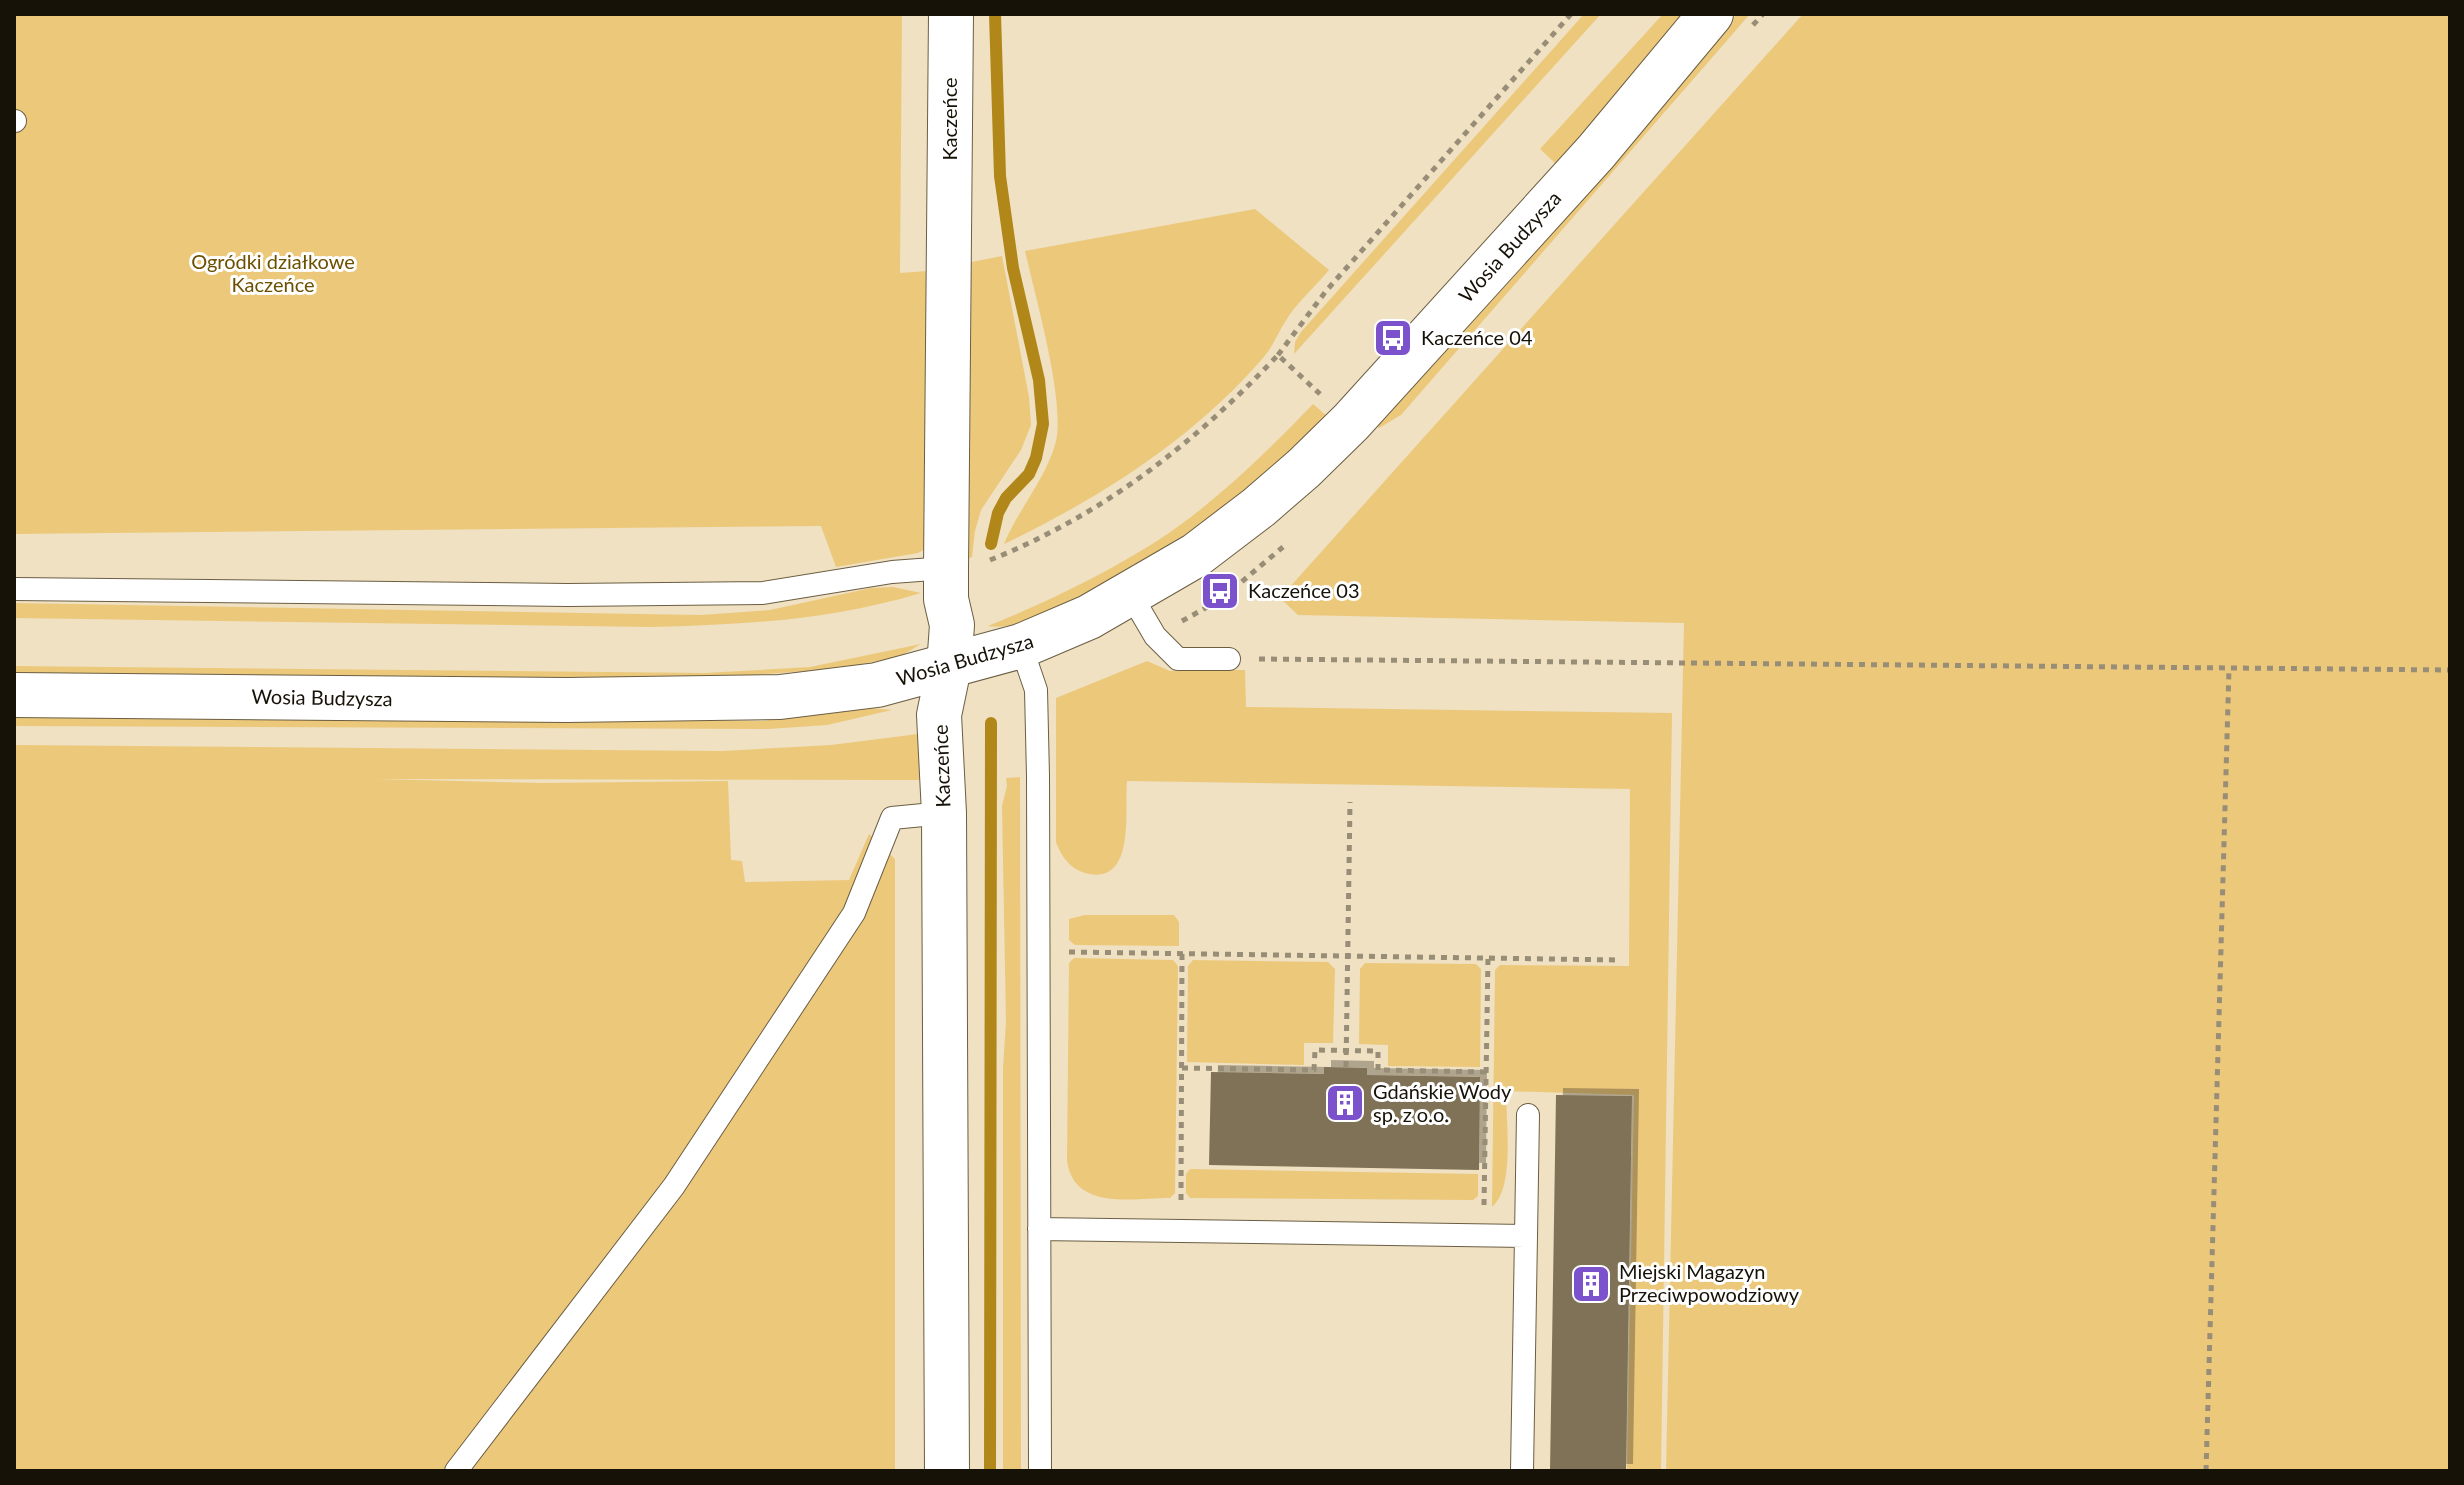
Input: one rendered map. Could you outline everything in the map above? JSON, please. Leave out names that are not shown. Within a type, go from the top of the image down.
[{"type":"street","name":"Kaczeńce","points":[[947,1471],[944,813],[939,715],[949,667],[952,625],[946,599],[951,14]]},
{"type":"street","name":"Wosia Budzysza","points":[[14,695],[567,700],[780,697],[877,685],[1021,646],[1131,595],[1196,555],[1259,507],[1351,422],[1596,152],[1711,14]]},
{"type":"lane","points":[[14,589],[568,595],[763,593],[892,572],[946,568]]},
{"type":"lane","points":[[1131,595],[1155,636],[1178,659],[1229,659]]},
{"type":"lane","points":[[1021,646],[1036,690],[1040,1471]]},
{"type":"lane","points":[[456,1471],[674,1186],[854,913],[892,818],[944,813]]},
{"type":"lane","points":[[1522,1471],[1528,1115]]},
{"type":"lane","points":[[1039,1229],[1526,1236]]},
{"type":"path","points":[[946,568],[962,568],[1006,554],[1102,504],[1200,432],[1240,396],[1278,355],[1326,291],[1571,14]]},
{"type":"path","points":[[1278,355],[1351,422]]},
{"type":"path","points":[[1229,659],[2450,670]]},
{"type":"path","points":[[2206,1471],[2229,668]]},
{"type":"path","points":[[1346,1067],[1350,802]]},
{"type":"path","points":[[1062,952],[1620,960]]},
{"type":"path","points":[[1181,1205],[1182,954]]},
{"type":"path","points":[[1484,1234],[1488,957]]},
{"type":"path","points":[[1182,1068],[1314,1070],[1315,1050],[1378,1051],[1378,1070],[1487,1072]]},
{"type":"green space","name":"Ogródki działkowe Kaczeńce","points":[[14,14],[902,14],[900,273],[928,271],[927,548],[918,553],[836,567],[821,526],[14,534]]},
{"type":"green space","points":[[1584,14],[1601,14],[1294,354],[1295,342],[1301,332]]},
{"type":"green space","points":[[1663,14],[1685,14],[1557,165],[1540,149]]},
{"type":"green space","points":[[1737,14],[1750,14],[1401,415],[1379,428],[1376,425],[1696,65]]},
{"type":"green space","points":[[1803,14],[2450,14],[2450,1471],[1666,1471],[1684,623],[1298,615],[1280,598]]},
{"type":"green space","points":[[1255,209],[1329,270],[1289,315],[1266,354],[1206,415],[1110,486],[1004,544],[1050,458],[1058,427],[1048,350],[1025,251]]},
{"type":"green space","points":[[1002,256],[1029,397],[1031,425],[1021,450],[981,510],[972,557],[964,560],[962,264]]},
{"type":"green space","points":[[1313,404],[1327,416],[1248,489],[1195,529],[1130,569],[1063,604],[1007,626],[988,626],[1074,587],[1157,541],[1239,477]]},
{"type":"green space","points":[[893,587],[921,593],[821,615],[685,626],[14,618],[14,603],[701,615],[770,610],[871,588]]},
{"type":"green space","points":[[921,644],[889,659],[834,669],[671,681],[14,675],[14,666],[705,673],[810,667]]},
{"type":"green space","points":[[1147,661],[1170,671],[1245,670],[1246,707],[1672,713],[1661,1471],[1627,1471],[1634,1095],[1506,1091],[1507,1170],[1499,1198],[1492,1207],[1495,970],[1500,965],[1629,966],[1630,789],[1127,781],[1126,826],[1120,857],[1113,868],[1102,874],[1085,873],[1067,861],[1056,842],[1056,698]]},
{"type":"green space","points":[[868,708],[892,710],[827,725],[768,729],[14,726],[14,716],[761,721]]},
{"type":"green space","points":[[926,733],[930,780],[375,779],[542,783],[728,781],[731,860],[742,861],[745,882],[849,880],[869,834],[895,859],[895,1471],[14,1471],[14,745],[722,751],[831,745]]},
{"type":"green space","points":[[1020,777],[1021,1471],[1003,1471],[1003,1068],[1006,1022],[1002,806],[1006,778]]},
{"type":"green space","points":[[1085,915],[1174,915],[1179,922],[1179,946],[1075,945],[1069,940],[1069,919]]},
{"type":"green space","points":[[1074,958],[1173,960],[1178,966],[1175,1193],[1170,1198],[1123,1199],[1093,1195],[1081,1188],[1072,1177],[1067,1161],[1069,963]]},
{"type":"green space","points":[[1193,960],[1328,962],[1335,969],[1333,1043],[1304,1043],[1304,1065],[1187,1062],[1188,966]]},
{"type":"green space","points":[[1365,963],[1476,964],[1481,969],[1480,1067],[1388,1066],[1388,1045],[1359,1044],[1360,969]]},
{"type":"green space","points":[[1190,1169],[1478,1174],[1478,1196],[1473,1200],[1190,1198],[1186,1193],[1186,1174]]},
{"type":"building","name":"Gdańskie Wody sp. z o.o.","points":[[1324,1067],[1367,1068],[1367,1075],[1480,1077],[1479,1170],[1209,1165],[1211,1072],[1324,1074]]},
{"type":"building","name":"Miejski Magazyn Przeciwpowodziowy","points":[[1556,1095],[1632,1096],[1626,1471],[1550,1471]]},
{"type":"waterway","points":[[991,544],[998,513],[1006,498],[1029,474],[1036,458],[1043,424],[1039,380],[1013,268],[1000,176],[995,14]]},
{"type":"waterway","points":[[990,1471],[991,723]]},
{"type":"place","name":"Kaczeńce 04","points":[[1393,338]]},
{"type":"place","name":"Kaczeńce 03","points":[[1220,591]]},
{"type":"place","name":"Gdańskie Wody sp. z o.o.","points":[[1345,1103]]},
{"type":"place","name":"Miejski Magazyn Przeciwpowodziowy","points":[[1591,1284]]}]
